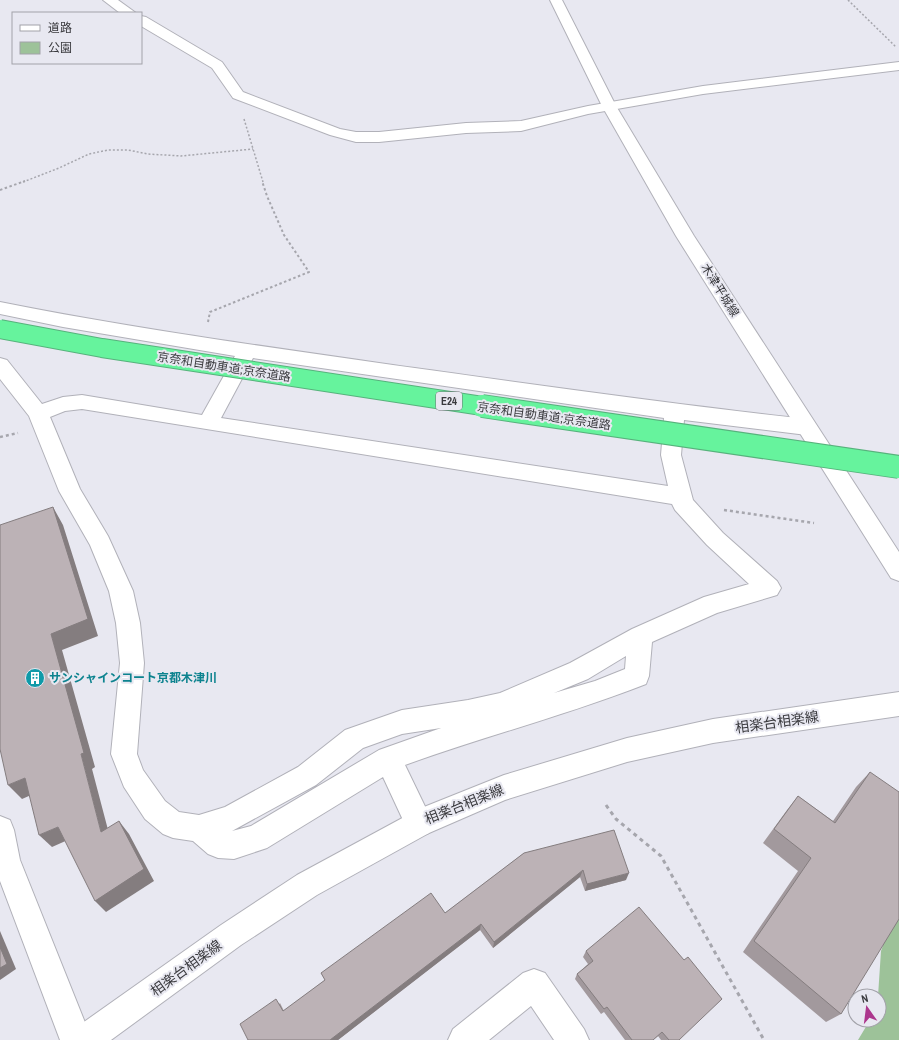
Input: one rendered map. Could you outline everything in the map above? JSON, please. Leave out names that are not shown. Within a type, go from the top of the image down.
[{"type":"highway","name":"京奈和自動車道;京奈道路","points":[[0,330],[102,348],[492,408],[899,467]]},
{"type":"street","points":[[109,0],[127,12]]},
{"type":"street","name":"木津平城線","points":[[556,0],[609,106],[685,236],[899,571]]},
{"type":"street","points":[[142,21],[217,65],[225,73],[231,88],[238,95],[335,132],[356,137],[380,138],[473,128],[521,126],[588,110],[703,90],[899,66]]},
{"type":"street","points":[[0,308],[63,321],[247,352],[675,412],[807,427]]},
{"type":"street","points":[[208,423],[247,352]]},
{"type":"street","points":[[0,365],[38,413],[70,491],[100,542],[121,591],[128,623],[132,664],[124,754],[133,778],[155,810],[173,824],[199,829],[218,844],[234,845],[257,838],[388,759],[444,739],[596,692],[637,676],[640,636]]},
{"type":"street","points":[[38,413],[63,404],[82,402],[682,500]]},
{"type":"street","points":[[199,829],[231,818],[307,776],[354,739],[402,722],[468,712],[502,704],[579,671],[640,636],[712,604],[769,588],[715,540],[682,500],[671,455],[675,412]]},
{"type":"street","name":"相楽台相楽線","points":[[85,1040],[231,935],[307,885],[419,823],[504,788],[627,750],[713,731],[899,704]]},
{"type":"street","points":[[388,759],[419,823]]},
{"type":"street","points":[[0,830],[3,862],[76,1040]]},
{"type":"street","points":[[464,1040],[534,984],[573,1040]]},
{"type":"path","points":[[848,0],[867,20],[899,49]]},
{"type":"path","points":[[205,345],[210,312],[309,272],[284,235],[267,196],[252,149],[238,95]]},
{"type":"path","points":[[0,190],[59,168],[89,154],[108,150],[128,150],[148,154],[181,156],[252,149]]},
{"type":"path","points":[[682,500],[814,523]]},
{"type":"path","points":[[606,805],[616,819],[660,856],[764,1040]]},
{"type":"green space","points":[[899,900],[899,1040],[858,1040],[865,1028],[887,1028],[887,988],[879,988],[881,951]]},
{"type":"building","name":"サンシャインコート京都木津川","points":[[53,507],[88,619],[51,634],[84,753],[81,754],[101,832],[119,821],[144,869],[95,901],[58,827],[39,835],[25,778],[8,785],[0,749],[0,525]]},
{"type":"building","points":[[870,772],[899,792],[899,919],[857,988],[847,988],[847,1004],[841,1014],[754,941],[811,858],[774,829],[798,796],[835,823]]},
{"type":"building","points":[[614,830],[629,873],[587,884],[583,870],[494,942],[481,924],[330,1040],[248,1040],[240,1024],[276,999],[283,1011],[325,980],[321,973],[431,893],[445,913],[524,853]]},
{"type":"building","points":[[639,907],[684,960],[688,957],[722,999],[679,1040],[669,1040],[662,1032],[653,1040],[632,1040],[607,1007],[604,1009],[577,974],[593,961],[586,951]]},
{"type":"building","points":[[0,947],[7,964],[0,968]]},
{"type":"place","name":"サンシャインコート京都木津川","points":[[35,678]]}]
